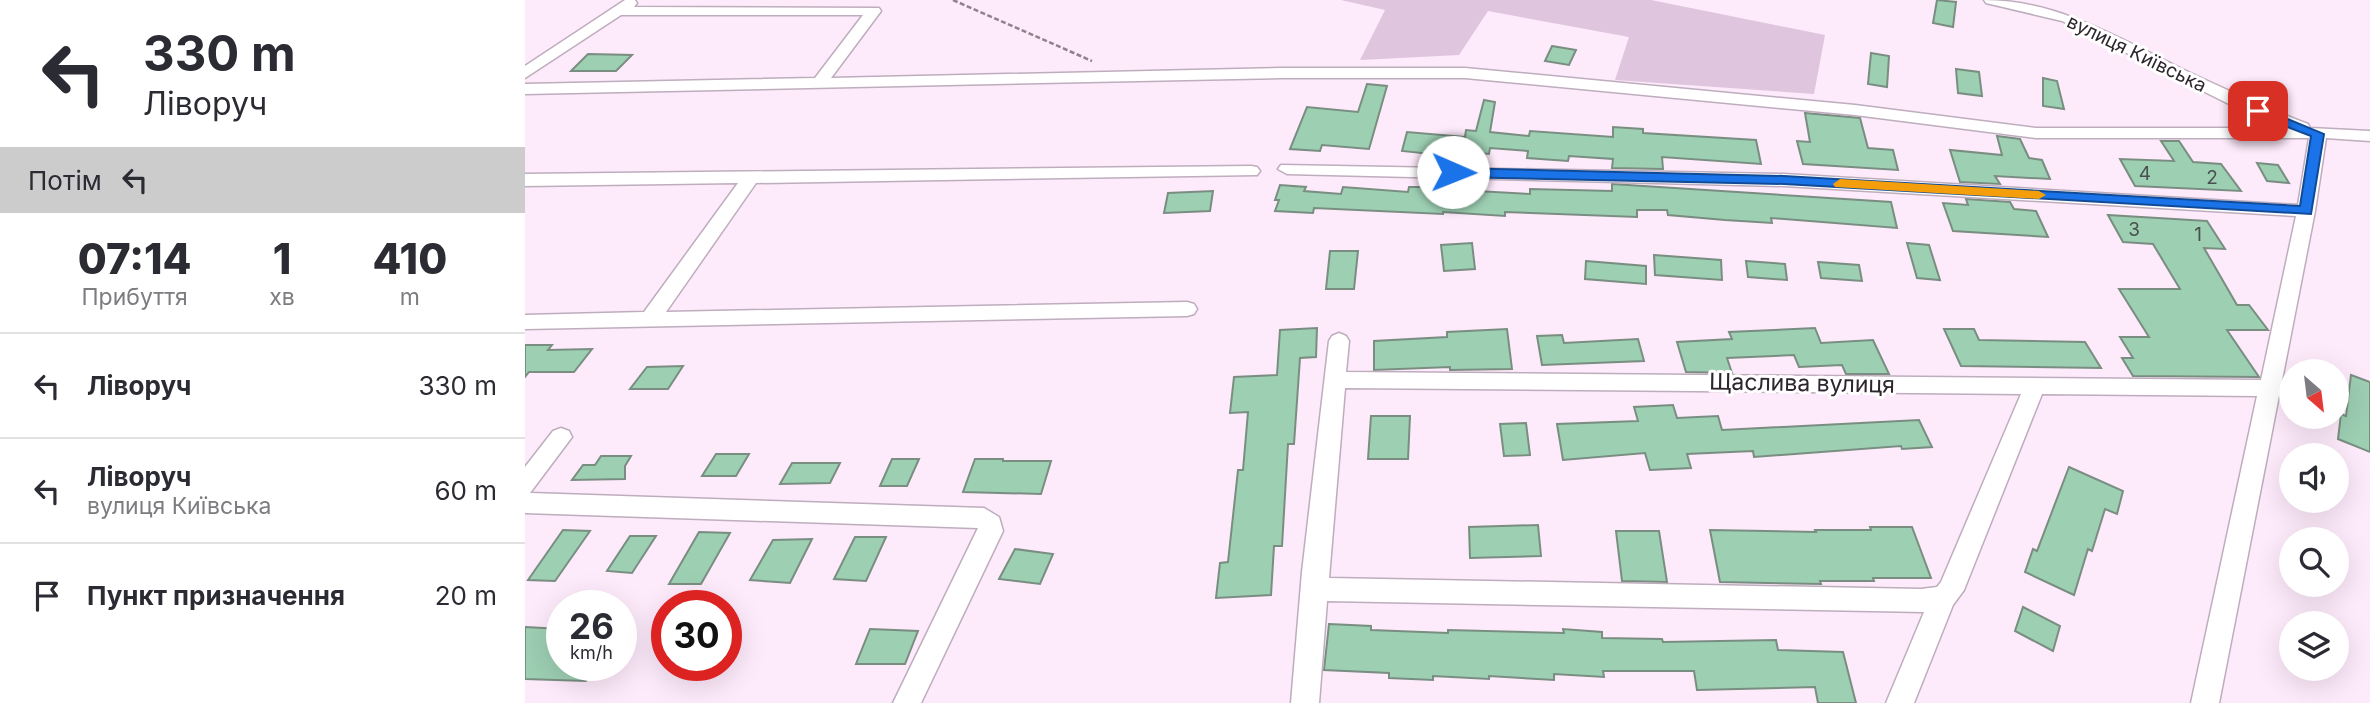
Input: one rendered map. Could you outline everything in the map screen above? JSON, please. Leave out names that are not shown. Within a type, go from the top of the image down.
[{"type":"street","points":[[525,73],[635,0]]},
{"type":"street","name":"вулиця Київська","points":[[1991,0],[2044,5],[2239,103],[2318,134]]},
{"type":"street","points":[[620,10],[874,11],[819,83]]},
{"type":"street","points":[[525,89],[1129,76],[1465,73],[1855,110],[2036,134],[2370,136]]},
{"type":"street","points":[[2204,703],[2306,211],[2318,134]]},
{"type":"street","points":[[1287,169],[1784,180],[2306,211]]},
{"type":"street","points":[[525,180],[1251,171]]},
{"type":"street","points":[[649,320],[751,177]]},
{"type":"street","points":[[525,322],[1187,309]]},
{"type":"street","points":[[1305,703],[1315,572],[1339,341]]},
{"type":"street","name":"Щаслива вулиця","points":[[1335,380],[2270,388]]},
{"type":"street","points":[[1900,703],[1943,598],[1951,590],[2035,386]]},
{"type":"street","points":[[525,485],[561,437]]},
{"type":"street","points":[[525,503],[984,518],[990,524],[991,531],[907,703]]},
{"type":"street","points":[[1316,582],[1324,589],[1921,601],[1943,598]]},
{"type":"path","points":[[953,0],[1129,76]]},
{"type":"shaded area","points":[[1341,0],[1651,0],[1825,35],[1814,94],[1615,80],[1629,37],[1488,11],[1459,55],[1360,60],[1385,10]]},
{"type":"building","points":[[1937,0],[1956,2],[1953,27],[1933,23]]},
{"type":"building","points":[[1552,46],[1576,50],[1569,65],[1545,61]]},
{"type":"building","points":[[1871,53],[1889,56],[1887,87],[1868,84]]},
{"type":"building","points":[[588,54],[632,55],[616,71],[571,71]]},
{"type":"building","points":[[1956,69],[1979,72],[1982,96],[1958,93]]},
{"type":"building","points":[[2043,78],[2057,81],[2064,109],[2043,106]]},
{"type":"building","points":[[1367,84],[1387,86],[1369,149],[1322,145],[1320,151],[1290,149],[1307,107],[1358,112]]},
{"type":"building","points":[[1484,100],[1495,102],[1490,132],[1529,136],[1530,131],[1613,137],[1613,127],[1643,129],[1643,133],[1756,140],[1761,164],[1662,157],[1663,169],[1612,168],[1613,159],[1569,156],[1568,161],[1527,158],[1528,151],[1490,148],[1489,154],[1480,153],[1479,159],[1402,151],[1407,132],[1465,137],[1466,130],[1476,131]]},
{"type":"building","points":[[1805,113],[1860,118],[1868,148],[1893,150],[1898,170],[1803,164],[1797,141],[1810,142]]},
{"type":"building","points":[[1997,136],[2020,139],[2029,158],[2042,160],[2050,179],[1995,176],[2000,184],[1960,182],[1950,150],[2002,155]]},
{"type":"building","points":[[2161,141],[2179,141],[2193,162],[2221,164],[2241,191],[2135,186],[2120,159],[2174,161]]},
{"type":"building","points":[[2257,163],[2278,165],[2289,183],[2267,181]]},
{"type":"building","points":[[1612,184],[1891,202],[1897,228],[1771,218],[1772,223],[1725,220],[1668,215],[1667,210],[1637,210],[1637,217],[1505,212],[1505,216],[1314,208],[1313,213],[1275,211],[1280,185],[1306,187],[1304,191],[1341,194],[1343,187],[1408,192],[1409,187],[1424,187],[1424,192],[1458,194],[1459,190],[1530,194],[1530,189],[1612,191]]},
{"type":"building","points":[[1213,191],[1210,211],[1164,213],[1168,193]]},
{"type":"building","points":[[1966,199],[2010,202],[2014,209],[2036,211],[2048,237],[1953,231],[1943,203],[1968,205]]},
{"type":"building","points":[[2108,215],[2207,221],[2225,249],[2204,248],[2237,305],[2249,305],[2268,330],[2227,330],[2259,377],[2133,376],[2122,358],[2133,358],[2120,337],[2149,337],[2119,289],[2180,289],[2153,244],[2123,242]]},
{"type":"building","points":[[1472,243],[1475,269],[1444,271],[1441,245]]},
{"type":"building","points":[[1907,243],[1929,245],[1940,280],[1917,278]]},
{"type":"building","points":[[1330,251],[1358,251],[1354,289],[1326,289]]},
{"type":"building","points":[[1654,255],[1721,260],[1722,280],[1655,275]]},
{"type":"building","points":[[1586,261],[1646,266],[1646,284],[1585,279]]},
{"type":"building","points":[[1746,261],[1785,264],[1787,280],[1748,277]]},
{"type":"building","points":[[1818,262],[1859,265],[1862,281],[1821,278]]},
{"type":"building","points":[[1317,328],[1316,357],[1300,358],[1294,444],[1288,444],[1282,546],[1274,546],[1271,595],[1216,598],[1220,563],[1228,562],[1238,470],[1243,470],[1248,412],[1230,413],[1234,377],[1277,375],[1280,330]]},
{"type":"building","points":[[1815,328],[1821,343],[1873,340],[1889,374],[1846,374],[1842,365],[1799,367],[1794,355],[1727,358],[1732,373],[1686,372],[1677,342],[1732,339],[1729,332]]},
{"type":"building","points":[[1507,329],[1512,369],[1450,370],[1450,367],[1374,370],[1374,341],[1447,337],[1447,332]]},
{"type":"building","points":[[1944,329],[1974,329],[1979,340],[2085,342],[2101,368],[1961,366]]},
{"type":"building","points":[[1562,335],[1564,343],[1638,339],[1644,361],[1542,365],[1537,336]]},
{"type":"building","points":[[525,345],[552,345],[548,350],[592,349],[574,372],[529,372],[525,377]]},
{"type":"building","points":[[683,366],[668,389],[630,389],[647,367]]},
{"type":"building","points":[[2351,375],[2370,382],[2370,452],[2338,439],[2339,429],[2349,429]]},
{"type":"building","points":[[1673,405],[1677,418],[1718,416],[1722,430],[1919,420],[1932,447],[1902,449],[1901,446],[1754,457],[1753,451],[1687,454],[1691,468],[1650,470],[1645,453],[1563,460],[1557,424],[1638,421],[1634,407]]},
{"type":"building","points":[[1371,416],[1410,416],[1408,459],[1368,459]]},
{"type":"building","points":[[1526,423],[1530,455],[1504,456],[1500,424]]},
{"type":"building","points":[[716,454],[749,454],[736,476],[702,476]]},
{"type":"building","points":[[601,456],[631,456],[625,466],[625,479],[572,480],[583,465],[595,465]]},
{"type":"building","points":[[892,459],[919,459],[907,486],[880,486]]},
{"type":"building","points":[[975,459],[1051,461],[1041,494],[963,492]]},
{"type":"building","points":[[792,463],[840,463],[830,483],[780,484]]},
{"type":"building","points":[[2069,467],[2123,491],[2117,514],[2105,509],[2092,551],[2088,549],[2074,595],[2025,572],[2033,549],[2037,551]]},
{"type":"building","points":[[1538,525],[1541,556],[1470,558],[1469,527]]},
{"type":"building","points":[[1870,527],[1912,527],[1931,578],[1820,581],[1821,584],[1720,582],[1710,530],[1816,532],[1815,530],[1871,530]]},
{"type":"building","points":[[563,530],[590,531],[555,581],[528,580]]},
{"type":"building","points":[[1616,531],[1659,531],[1667,582],[1622,581]]},
{"type":"building","points":[[699,532],[730,533],[701,584],[669,584]]},
{"type":"building","points":[[630,536],[656,536],[632,573],[607,571]]},
{"type":"building","points":[[855,537],[886,537],[866,581],[834,579]]},
{"type":"building","points":[[812,539],[790,583],[750,580],[773,540]]},
{"type":"building","points":[[1015,549],[1053,554],[1040,584],[999,579]]},
{"type":"building","points":[[2023,607],[2060,626],[2053,651],[2015,631]]},
{"type":"building","points":[[1329,624],[1371,626],[1371,630],[1448,633],[1448,630],[1564,633],[1563,629],[1602,632],[1602,638],[1662,639],[1663,642],[1776,640],[1778,650],[1843,652],[1856,703],[1818,703],[1815,687],[1697,690],[1694,671],[1603,671],[1604,677],[1554,674],[1554,680],[1433,676],[1433,680],[1389,678],[1389,673],[1324,670]]},
{"type":"building","points":[[525,627],[546,628],[546,680],[525,679]]},
{"type":"building","points":[[870,629],[918,631],[905,664],[856,664]]},
{"type":"slow traffic","points":[[1840,184],[2039,195]]},
{"type":"route","points":[[1453,172],[1784,180],[2306,211],[2318,134],[2258,111]]}]
